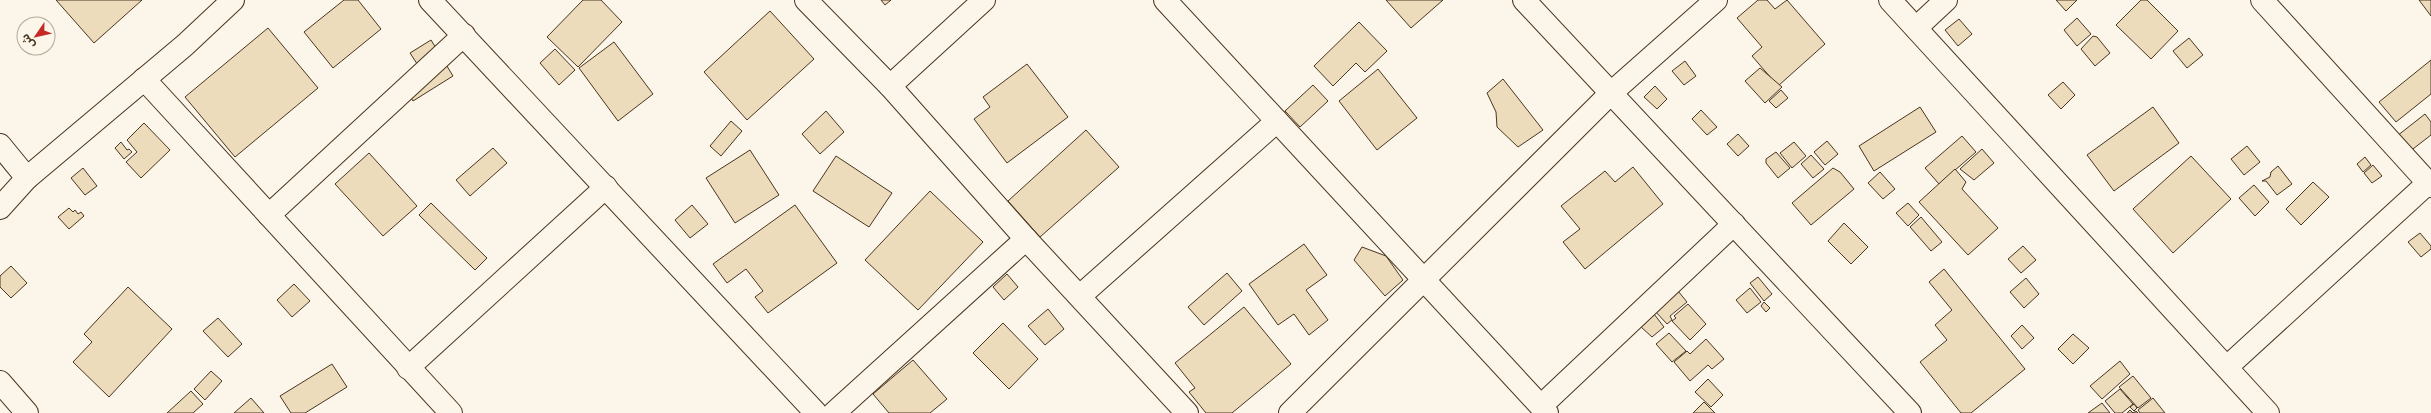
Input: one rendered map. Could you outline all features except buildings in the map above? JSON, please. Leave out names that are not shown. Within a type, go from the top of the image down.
[{"type":"street","points":[[430,0],[816,413]]},
{"type":"street","points":[[806,0],[890,86],[1026,239],[1187,413]]},
{"type":"street","points":[[890,86],[984,0]]},
{"type":"street","points":[[1165,0],[1544,410],[1734,224]]},
{"type":"street","points":[[1524,0],[1910,413]]},
{"type":"street","points":[[1290,413],[1611,93],[1716,0]]},
{"type":"street","points":[[1890,0],[2268,413]]},
{"type":"street","points":[[1916,28],[1946,0]]},
{"type":"street","points":[[2227,367],[2430,185],[2262,0]]},
{"type":"street","points":[[0,208],[27,178],[144,79],[224,3]]},
{"type":"street","points":[[269,215],[464,36]]},
{"type":"street","points":[[144,79],[408,368],[451,413]]},
{"type":"street","points":[[1080,296],[1278,121]]},
{"type":"street","points":[[0,145],[27,178]]},
{"type":"street","points":[[408,368],[606,187]]},
{"type":"street","points":[[834,413],[1026,239]]},
{"type":"street","points":[[0,382],[27,413]]}]
